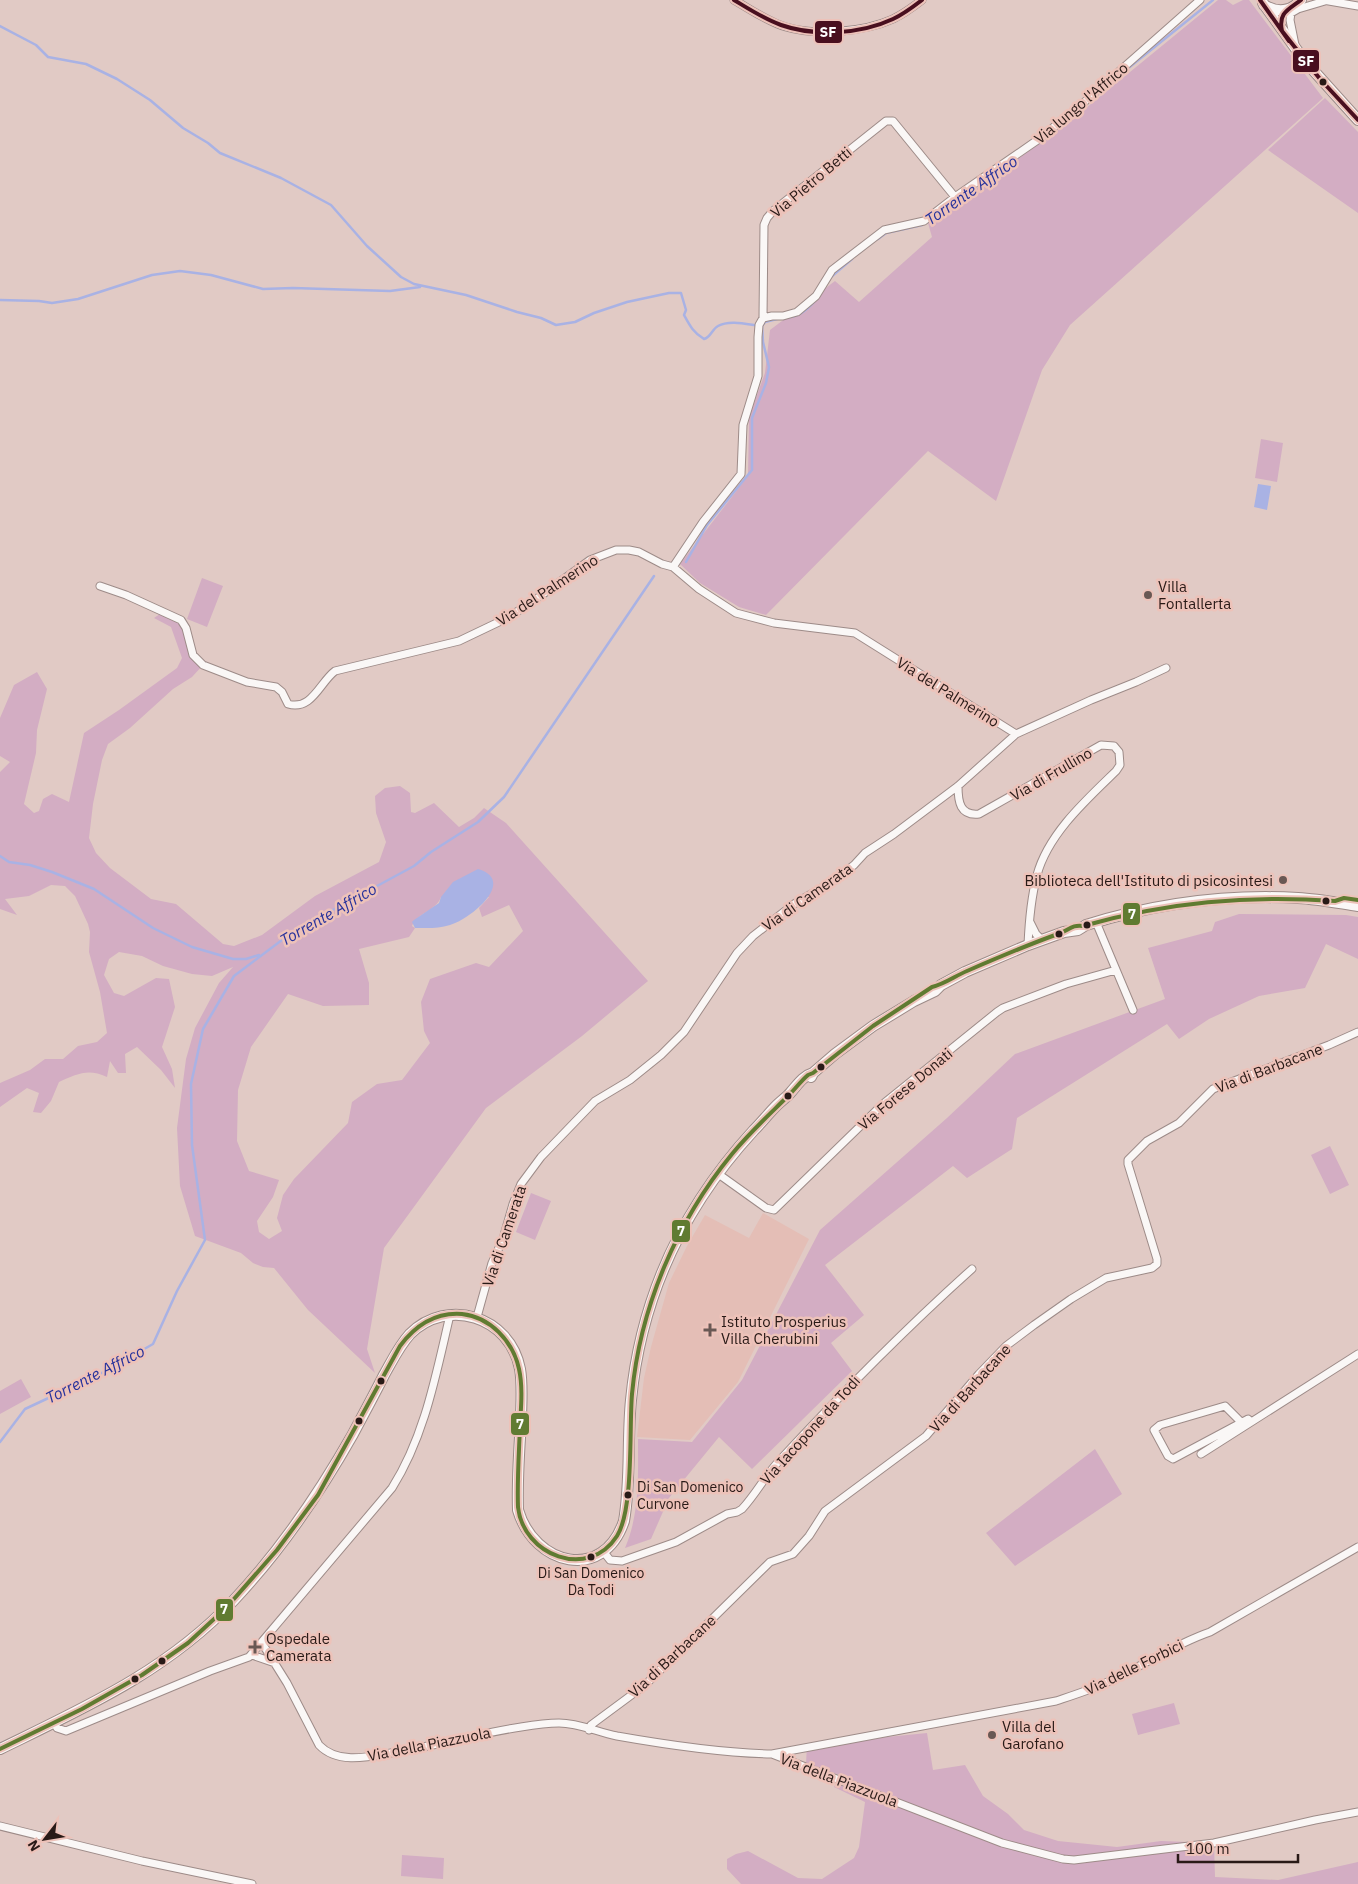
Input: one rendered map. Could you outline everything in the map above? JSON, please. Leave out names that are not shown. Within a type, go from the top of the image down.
[{"type":"main road","points":[[1282,31],[1280,19],[1301,0]]},
{"type":"main road","points":[[1261,2],[1274,10],[1290,10]]},
{"type":"main road","points":[[1261,2],[1299,55],[1358,120]]},
{"type":"main road","points":[[0,1749],[108,1696],[163,1662],[204,1629],[233,1601],[261,1570],[324,1484],[399,1348],[418,1326],[432,1319],[464,1314],[477,1317],[493,1326],[503,1335],[513,1350],[520,1367],[522,1393],[518,1510],[522,1524],[529,1535],[554,1555],[570,1560],[592,1558],[603,1551],[616,1537],[624,1521],[633,1383],[640,1342],[652,1300],[668,1258],[685,1224],[717,1174],[738,1147],[792,1092],[795,1086],[873,1026],[965,972],[1028,944],[1064,932],[1077,924],[1083,926],[1156,908],[1217,900],[1268,897],[1335,901],[1358,906]]},
{"type":"main road","points":[[1335,901],[1344,898],[1358,900]]},
{"type":"street","points":[[734,0],[781,26],[798,30],[824,32],[863,28],[890,20],[922,0]]},
{"type":"street","name":"Via lungo l'Affrico","points":[[763,318],[783,316],[797,312],[816,296],[832,270],[884,230],[924,221],[1053,128],[1081,106],[1200,0]]},
{"type":"street","points":[[1299,55],[1290,20],[1290,10],[1324,0],[1358,6]]},
{"type":"street","name":"Via Pietro Betti","points":[[763,318],[764,225],[766,218],[773,210],[886,121],[893,121],[955,197]]},
{"type":"street","points":[[674,567],[703,522],[740,474],[743,425],[758,376],[759,325],[763,318]]},
{"type":"street","name":"Via del Palmerino","points":[[100,586],[126,595],[181,620],[186,628],[193,654],[202,665],[247,682],[276,687],[282,692],[288,704],[295,706],[308,701],[318,692],[326,677],[335,671],[439,647],[475,634],[528,605],[590,560],[616,550],[628,550],[639,552],[662,564],[674,567],[705,593],[736,612],[774,623],[855,633],[1016,734]]},
{"type":"street","name":"Via di Camerata","points":[[477,1317],[492,1263],[503,1240],[521,1184],[541,1157],[595,1101],[630,1080],[661,1055],[684,1032],[737,952],[752,936],[794,904],[832,882],[854,865],[865,853],[894,834],[958,786],[1016,734],[1166,668]]},
{"type":"street","name":"Via di Frullino","points":[[958,786],[958,797],[962,809],[966,813],[979,814],[1101,745],[1114,746],[1119,752],[1120,766],[1116,772],[1068,818],[1045,856],[1037,874],[1029,919],[1028,944]]},
{"type":"street","points":[[1029,919],[1034,932],[1041,940]]},
{"type":"street","points":[[1096,922],[1133,1010]]},
{"type":"street","name":"Via Forese Donati","points":[[717,1174],[766,1208],[774,1210],[883,1104],[997,1012],[1066,984],[1116,970]]},
{"type":"street","name":"Via di Barbacane","points":[[589,1730],[591,1725],[645,1684],[770,1562],[792,1554],[808,1536],[825,1511],[926,1436],[979,1374],[1006,1346],[1071,1299],[1106,1278],[1152,1268],[1157,1264],[1128,1164],[1132,1154],[1147,1141],[1179,1123],[1213,1089],[1358,1032]]},
{"type":"street","name":"Via Iacopone da Todi","points":[[603,1551],[610,1560],[622,1562],[676,1542],[727,1514],[742,1509],[765,1477],[848,1386],[921,1315],[972,1269]]},
{"type":"street","points":[[54,1723],[57,1728],[66,1731],[252,1655],[400,1476],[421,1430],[450,1315]]},
{"type":"street","points":[[1201,1454],[1358,1354]]},
{"type":"street","points":[[1241,1422],[1225,1406],[1160,1425],[1154,1430],[1168,1456],[1173,1459],[1241,1422],[1248,1419],[1251,1422]]},
{"type":"street","name":"Via delle Forbici","points":[[772,1754],[1056,1701],[1088,1690],[1192,1638],[1210,1632],[1358,1547]]},
{"type":"street","name":"Via della Piazzuola","points":[[262,1643],[275,1663],[319,1745],[326,1752],[342,1757],[363,1757],[390,1753],[540,1724],[559,1723],[583,1726],[589,1730],[617,1736],[739,1753],[772,1754],[1002,1842],[1063,1859],[1085,1860],[1214,1843],[1358,1812]]},
{"type":"street","points":[[252,1655],[275,1663]]},
{"type":"street","points":[[0,1826],[142,1861],[252,1884]]},
{"type":"shaded area","points":[[1218,0],[1226,0],[1233,5],[1243,0],[1249,0],[1323,98],[1070,325],[1042,370],[996,501],[928,451],[766,615],[739,607],[700,583],[680,564],[748,476],[749,417],[765,373],[770,330],[835,281],[859,302],[932,237],[928,223],[1064,126]]},
{"type":"shaded area","points":[[1325,98],[1358,132],[1358,213],[1268,150]]},
{"type":"shaded area","points":[[1261,439],[1283,443],[1277,482],[1255,478]]},
{"type":"shaded area","points":[[202,578],[223,586],[207,627],[187,619]]},
{"type":"shaded area","points":[[163,612],[181,620],[193,655],[203,665],[192,677],[173,689],[130,728],[108,744],[102,760],[93,804],[89,838],[96,853],[110,868],[151,899],[176,904],[223,944],[234,946],[262,935],[315,896],[379,862],[386,842],[376,813],[375,796],[385,788],[400,786],[410,793],[411,812],[415,813],[434,803],[459,827],[474,818],[484,808],[506,823],[648,981],[582,1036],[486,1108],[384,1248],[367,1349],[375,1373],[308,1310],[274,1268],[263,1267],[253,1263],[241,1253],[195,1236],[180,1186],[177,1128],[186,1059],[195,1028],[219,983],[233,967],[212,976],[192,974],[163,966],[142,956],[119,952],[109,959],[104,975],[114,993],[124,996],[156,978],[169,979],[175,1007],[162,1047],[172,1069],[175,1088],[161,1070],[137,1047],[125,1054],[126,1073],[118,1073],[110,1061],[107,1077],[94,1073],[83,1073],[59,1082],[51,1101],[41,1113],[33,1112],[39,1093],[27,1088],[0,1107],[0,1083],[30,1070],[45,1059],[63,1059],[78,1046],[97,1042],[107,1033],[100,992],[89,952],[90,932],[75,896],[65,886],[51,885],[29,896],[5,899],[17,915],[0,909],[0,772],[10,762],[0,756],[0,718],[14,685],[37,672],[47,689],[37,730],[36,753],[24,804],[34,813],[39,811],[43,799],[52,794],[69,802],[84,733],[177,668],[182,658],[171,627],[154,618]],"holes":[[[441,897],[489,897],[479,908],[482,917],[509,905],[523,931],[489,967],[476,963],[430,979],[421,1002],[424,1031],[430,1043],[402,1080],[377,1084],[352,1102],[348,1123],[294,1179],[283,1195],[277,1218],[282,1231],[269,1239],[259,1232],[257,1221],[273,1197],[279,1180],[249,1171],[237,1141],[238,1090],[251,1047],[288,994],[323,1006],[369,1005],[369,983],[359,949],[409,937],[415,928],[412,926],[414,922],[435,906]]]},
{"type":"shaded area","points":[[1239,914],[1346,915],[1358,917],[1358,959],[1326,944],[1305,988],[1259,996],[1209,1019],[1179,1039],[1167,1024],[1017,1118],[1012,1149],[967,1178],[953,1166],[825,1265],[864,1315],[831,1343],[852,1371],[752,1469],[719,1437],[669,1498],[651,1539],[625,1548],[636,1508],[638,1439],[692,1442],[742,1380],[820,1230],[947,1118],[1015,1054],[1165,999],[1148,948],[1212,931],[1215,922]]},
{"type":"shaded area","points":[[1330,1146],[1349,1185],[1330,1194],[1311,1155]]},
{"type":"shaded area","points":[[531,1193],[551,1201],[535,1240],[516,1232]]},
{"type":"shaded area","name":"Istituto Prosperius Villa Cherubini","points":[[763,1213],[809,1239],[738,1382],[690,1440],[637,1437],[644,1378],[651,1347],[669,1283],[687,1246],[705,1215],[749,1238]]},
{"type":"shaded area","points":[[21,1379],[31,1397],[0,1414],[0,1391]]},
{"type":"shaded area","points":[[1095,1449],[1122,1494],[1015,1566],[986,1533]]},
{"type":"shaded area","points":[[1174,1703],[1180,1724],[1138,1735],[1132,1714]]},
{"type":"shaded area","points":[[927,1733],[933,1770],[965,1765],[983,1796],[1008,1814],[1024,1830],[1058,1841],[1117,1847],[1161,1841],[1214,1843],[1215,1877],[1278,1880],[1358,1862],[1358,1884],[741,1884],[727,1869],[727,1859],[748,1851],[798,1878],[822,1879],[854,1858],[859,1847],[865,1802],[834,1787],[840,1775],[806,1764],[807,1745]]},
{"type":"shaded area","points":[[402,1855],[444,1858],[443,1879],[401,1876]]},
{"type":"water","points":[[1258,484],[1271,486],[1267,510],[1254,507]]},
{"type":"water","points":[[478,869],[489,875],[493,882],[492,891],[478,908],[468,916],[450,925],[437,928],[415,928],[412,922],[439,903],[441,897],[453,882]]},
{"type":"waterway","name":"Torrente Affrico","points":[[1121,74],[1213,0]]},
{"type":"waterway","points":[[0,26],[36,45],[48,57],[86,64],[117,79],[150,100],[183,128],[208,143],[220,153],[281,178],[331,205],[367,246],[401,277],[414,284],[466,295],[541,318],[556,325],[575,322],[594,313],[627,302],[669,293],[681,293],[686,310],[684,315],[692,328],[704,339],[716,327],[723,324],[734,323],[762,326]]},
{"type":"waterway","name":"Torrente Affrico","points":[[1057,129],[1072,117]]},
{"type":"waterway","name":"Torrente Affrico","points":[[937,215],[987,179]]},
{"type":"waterway","name":"Torrente Affrico","points":[[878,239],[886,233],[922,225]]},
{"type":"waterway","name":"Torrente Affrico","points":[[831,277],[852,259]]},
{"type":"waterway","points":[[0,300],[52,303],[78,299],[152,275],[180,271],[211,275],[263,289],[390,291],[420,287]]},
{"type":"waterway","name":"Torrente Affrico","points":[[785,318],[801,313],[814,302]]},
{"type":"waterway","name":"Torrente Affrico","points":[[686,562],[707,525],[752,470],[752,418],[766,383],[769,367],[763,342],[762,326],[765,322],[777,319]]},
{"type":"waterway","name":"Torrente Affrico","points":[[0,1442],[25,1409],[104,1372],[153,1344],[177,1291],[205,1240],[192,1145],[191,1084],[203,1029],[234,976],[294,931],[414,866],[431,852],[478,822],[504,797],[654,576]]},
{"type":"waterway","points":[[0,856],[9,862],[30,865],[94,889],[153,928],[192,947],[233,959],[246,959],[259,955]]},
{"type":"transit line","name":"SF","points":[[734,0],[781,25],[794,29],[823,32],[852,31],[880,24],[901,15],[922,0]]},
{"type":"transit line","name":"SF","points":[[1260,0],[1289,41]]},
{"type":"transit line","name":"SF","points":[[1301,0],[1285,12],[1281,20],[1282,31],[1320,79],[1358,120]]},
{"type":"transit line","name":"7","points":[[0,1749],[82,1709],[142,1675],[188,1643],[226,1608],[277,1550],[318,1495],[400,1346],[412,1332],[427,1322],[443,1315],[462,1314],[472,1316],[491,1325],[506,1340],[516,1359],[521,1390],[518,1507],[522,1524],[531,1538],[544,1549],[558,1556],[574,1559],[590,1557],[605,1550],[617,1536],[626,1507],[630,1468],[632,1394],[636,1361],[643,1329],[664,1266],[694,1208],[732,1154],[805,1077],[813,1073],[873,1026],[932,987],[1073,927],[1146,911],[1208,902],[1239,900],[1302,899],[1335,901],[1344,898],[1358,900]]},
{"type":"place","name":"Villa Fontallerta","points":[[1148,595]]},
{"type":"place","name":"Biblioteca dell'Istituto di psicosintesi","points":[[1283,880]]},
{"type":"place","name":"Istituto Prosperius Villa Cherubini","points":[[710,1330]]},
{"type":"place","name":"Di San Domenico Curvone","points":[[628,1495]]},
{"type":"place","name":"Di San Domenico Da Todi","points":[[591,1557]]},
{"type":"place","name":"Ospedale Camerata","points":[[255,1647]]},
{"type":"place","name":"Villa del Garofano","points":[[992,1735]]}]
